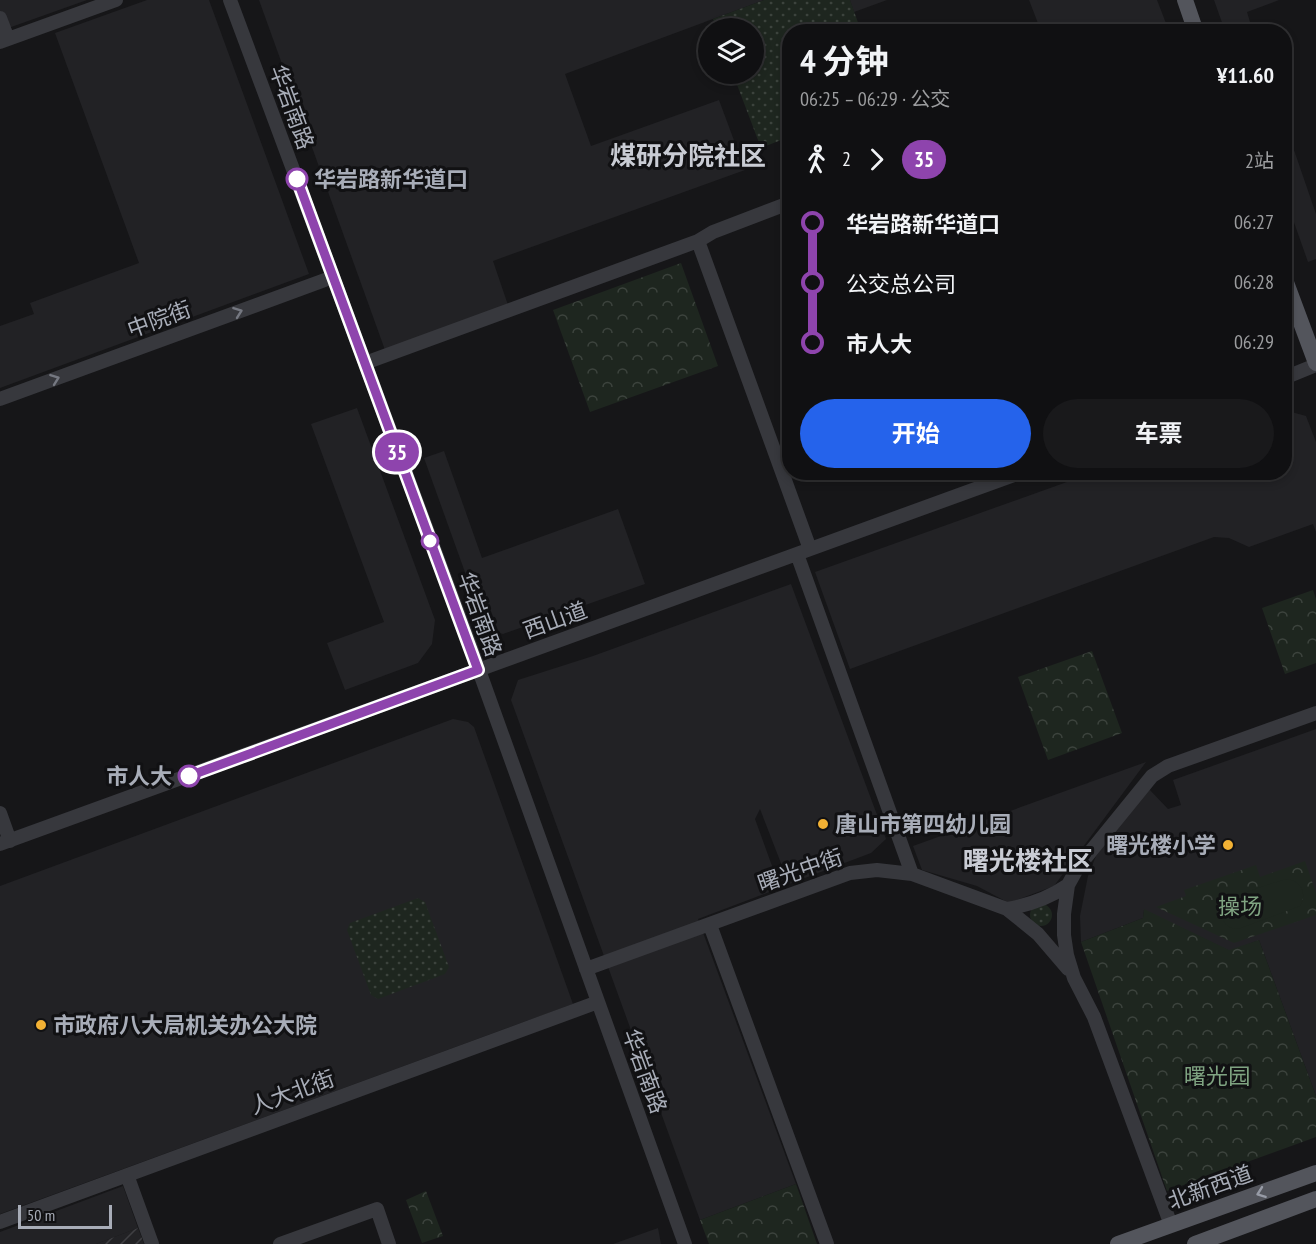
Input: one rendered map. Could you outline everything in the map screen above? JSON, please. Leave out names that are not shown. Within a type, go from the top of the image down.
[{"type":"main road","points":[[1185,0],[1193,24]]},
{"type":"main road","points":[[1292,299],[1316,364]]},
{"type":"main road","name":"北新西道","points":[[1118,1244],[1316,1173]]},
{"type":"main road","points":[[1195,1244],[1316,1199]]},
{"type":"street","points":[[0,18],[4,40],[116,0]]},
{"type":"street","name":"华岩南路","points":[[230,0],[478,670],[685,1244]]},
{"type":"street","points":[[364,363],[698,241],[712,232],[782,206]]},
{"type":"street","points":[[698,241],[912,874]]},
{"type":"street","name":"中院街","points":[[0,399],[333,277]]},
{"type":"street","points":[[1292,374],[1316,364]]},
{"type":"street","name":"西山道","points":[[5,843],[1000,480]]},
{"type":"street","name":"曙光中街","points":[[1171,1225],[1094,1017],[1074,978],[1067,955],[1064,914],[1068,885],[1092,847],[1152,776],[1168,766],[1316,713]]},
{"type":"street","points":[[0,813],[5,843]]},
{"type":"street","name":"曙光中街","points":[[586,969],[850,873],[877,870],[912,874],[1007,909],[1023,920],[1045,942],[1074,978]]},
{"type":"street","points":[[1007,909],[1028,905],[1053,895],[1068,885]]},
{"type":"street","points":[[710,925],[827,1244]]},
{"type":"street","name":"人大北街","points":[[0,1222],[598,1002]]},
{"type":"street","points":[[127,1175],[152,1244]]},
{"type":"street","points":[[280,1244],[377,1209],[389,1244]]},
{"type":"shaded area","points":[[0,0],[87,0],[0,31]]},
{"type":"shaded area","points":[[147,0],[209,0],[309,274],[0,388],[0,326],[34,314],[30,303],[139,263],[55,33]]},
{"type":"shaded area","points":[[259,0],[764,0],[716,18],[698,18],[698,25],[565,74],[591,146],[719,100],[745,170],[493,261],[508,305],[385,350]]},
{"type":"shaded area","points":[[850,0],[887,0],[854,12]]},
{"type":"shaded area","points":[[1029,0],[1157,0],[1166,24],[1038,24]]},
{"type":"shaded area","points":[[1214,0],[1279,0],[1247,12],[1251,24],[1223,24]]},
{"type":"shaded area","points":[[1292,144],[1316,214],[1316,259],[1308,262],[1292,217]]},
{"type":"shaded area","points":[[357,408],[435,620],[432,644],[418,663],[345,690],[327,643],[384,622],[311,424]]},
{"type":"shaded area","points":[[1292,412],[1306,416],[1316,442],[1316,532],[1313,524],[1249,547],[1229,538],[1214,537],[850,669],[815,572],[1072,480],[1292,480]]},
{"type":"shaded area","points":[[444,451],[482,558],[618,509],[645,584],[503,634],[485,628],[424,458]]},
{"type":"shaded area","points":[[791,584],[886,839],[871,853],[789,884],[760,809],[755,819],[780,888],[698,919],[796,1184],[700,1220],[511,700],[518,680],[593,656]]},
{"type":"shaded area","points":[[453,719],[468,722],[474,727],[573,1004],[0,1214],[0,886]]},
{"type":"shaded area","name":"曙光楼小学","points":[[1316,729],[1316,1096],[1259,940],[1230,951],[1144,910],[1143,918],[1081,942],[1080,916],[1088,876],[1096,856],[1148,788],[1168,809],[1181,805],[1173,780]]},
{"type":"shaded area","points":[[1146,762],[1054,886],[1009,903],[977,886],[922,870],[913,846]]},
{"type":"shaded area","points":[[123,1186],[138,1228],[96,1244],[0,1244],[0,1232]]},
{"type":"shaded area","points":[[138,1228],[144,1244],[96,1244]]},
{"type":"shaded area","points":[[658,1228],[661,1244],[613,1244]]},
{"type":"green space","points":[[764,0],[850,0],[859,24],[782,24],[782,140],[761,148],[737,84],[764,84],[764,18],[716,18]]},
{"type":"green space","points":[[681,263],[718,366],[590,412],[553,310]]},
{"type":"green space","points":[[1313,590],[1316,599],[1316,663],[1285,674],[1262,608]]},
{"type":"green space","points":[[1092,651],[1122,733],[1048,760],[1018,677]]},
{"type":"green space","name":"操场","points":[[1305,861],[1316,893],[1316,915],[1234,943],[1156,907],[1186,896],[1184,890],[1256,865],[1260,877]]},
{"type":"green space","points":[[1287,879],[1296,882],[1302,889],[1303,897],[1300,906],[1238,929],[1225,924],[1222,912],[1224,905],[1231,898]]},
{"type":"green space","points":[[418,898],[425,902],[449,967],[445,974],[378,999],[371,995],[347,930],[350,923]]},
{"type":"green space","points":[[1041,904],[1049,907],[1052,915],[1049,923],[1041,926],[1033,923],[1030,915],[1033,907]]},
{"type":"green space","name":"曙光园","points":[[1144,909],[1229,950],[1259,940],[1316,1096],[1316,1137],[1167,1191],[1081,942],[1143,918]]},
{"type":"green space","points":[[796,1184],[817,1244],[709,1244],[700,1220]]},
{"type":"green space","points":[[426,1191],[443,1236],[422,1243],[406,1200]]},
{"type":"bus line","name":"35","points":[[189,776],[478,670],[297,179]]},
{"type":"place","name":"华岩路新华道口","points":[[297,179]]},
{"type":"place","name":"市人大","points":[[189,776]]},
{"type":"place","name":"唐山市第四幼儿园","points":[[823,824]]},
{"type":"place","name":"曙光楼小学","points":[[1228,845]]},
{"type":"place","name":"市政府八大局机关办公大院","points":[[41,1025]]},
{"type":"district","name":"煤研分院社区","points":[[688,155]]},
{"type":"district","name":"曙光楼社区","points":[[1028,860]]}]
